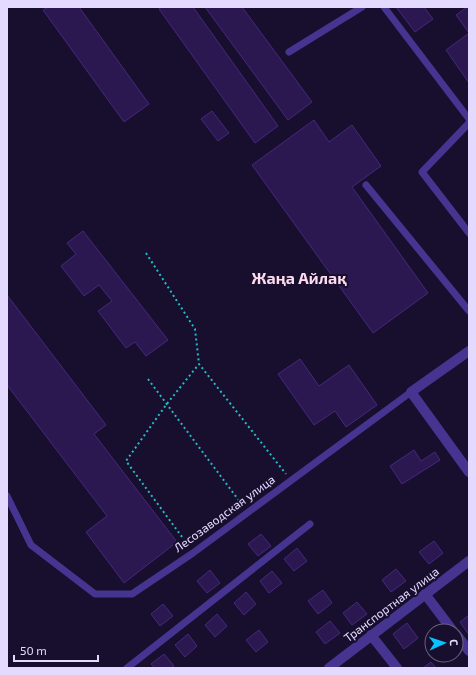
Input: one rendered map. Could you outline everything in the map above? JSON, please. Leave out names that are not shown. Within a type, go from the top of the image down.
[{"type":"street","name":"Лесозаводская улица","points":[[411,392],[469,351]]},
{"type":"street","points":[[411,392],[469,472]]},
{"type":"street","name":"Транспортная улица","points":[[329,668],[469,561]]},
{"type":"street","points":[[425,594],[447,623]]},
{"type":"street","points":[[371,635],[397,668]]},
{"type":"lane","points":[[288,52],[362,7]]},
{"type":"lane","points":[[384,7],[469,119]]},
{"type":"lane","points":[[469,123],[422,172],[469,233]]},
{"type":"lane","points":[[366,185],[469,311]]},
{"type":"lane","name":"Лесозаводская улица","points":[[7,496],[31,545],[95,594],[132,594],[193,553],[411,392]]},
{"type":"lane","points":[[127,668],[310,524]]},
{"type":"path","points":[[146,253],[195,329],[199,364],[291,480]]},
{"type":"path","points":[[193,553],[126,461],[166,405],[199,364]]},
{"type":"path","points":[[148,380],[247,512]]},
{"type":"building","points":[[48,7],[79,7],[149,104],[124,122],[43,10]]},
{"type":"building","points":[[162,7],[193,7],[278,126],[255,143],[159,9]]},
{"type":"building","points":[[205,7],[242,7],[312,102],[288,120]]},
{"type":"building","points":[[396,7],[424,7],[433,19],[415,32]]},
{"type":"building","points":[[469,7],[469,33],[456,15]]},
{"type":"building","points":[[469,33],[469,83],[446,50]]},
{"type":"building","points":[[212,111],[229,133],[218,141],[201,119]]},
{"type":"building","points":[[314,120],[329,142],[352,125],[381,166],[352,187],[428,293],[373,333],[252,165]]},
{"type":"building","points":[[83,231],[168,340],[146,356],[135,342],[126,348],[98,311],[112,301],[99,285],[84,296],[61,266],[76,254],[67,243]]},
{"type":"building","points":[[7,295],[106,425],[94,434],[177,542],[124,583],[86,532],[107,516],[7,385]]},
{"type":"building","points":[[300,359],[319,386],[349,365],[377,405],[346,427],[335,411],[314,425],[278,374]]},
{"type":"building","points":[[414,450],[421,461],[435,452],[440,460],[402,484],[390,466]]},
{"type":"building","points":[[261,534],[271,546],[258,556],[248,544]]},
{"type":"building","points":[[434,541],[443,553],[429,564],[419,552]]},
{"type":"building","points":[[297,548],[307,561],[294,571],[284,559]]},
{"type":"building","points":[[396,569],[406,581],[391,592],[382,580]]},
{"type":"building","points":[[210,570],[220,583],[207,593],[197,581]]},
{"type":"building","points":[[272,571],[282,583],[269,593],[260,581]]},
{"type":"building","points":[[323,590],[332,603],[318,614],[308,601]]},
{"type":"building","points":[[246,592],[256,604],[244,615],[234,603]]},
{"type":"building","points":[[357,602],[367,614],[352,625],[343,613]]},
{"type":"building","points":[[163,604],[173,616],[160,626],[151,614]]},
{"type":"building","points":[[217,614],[227,626],[215,637],[205,625]]},
{"type":"building","points":[[469,615],[469,635],[464,628],[464,623],[460,622]]},
{"type":"building","points":[[330,621],[340,633],[325,644],[316,632]]},
{"type":"building","points":[[407,623],[418,638],[404,649],[393,634]]},
{"type":"building","points":[[259,630],[268,642],[256,652],[246,640]]},
{"type":"building","points":[[188,634],[197,646],[185,657],[175,645]]},
{"type":"building","points":[[164,654],[174,666],[171,668],[155,668],[151,664]]},
{"type":"building","points":[[432,663],[436,668],[423,668]]},
{"type":"district","name":"Жаңа Айлақ","points":[[299,277]]}]
